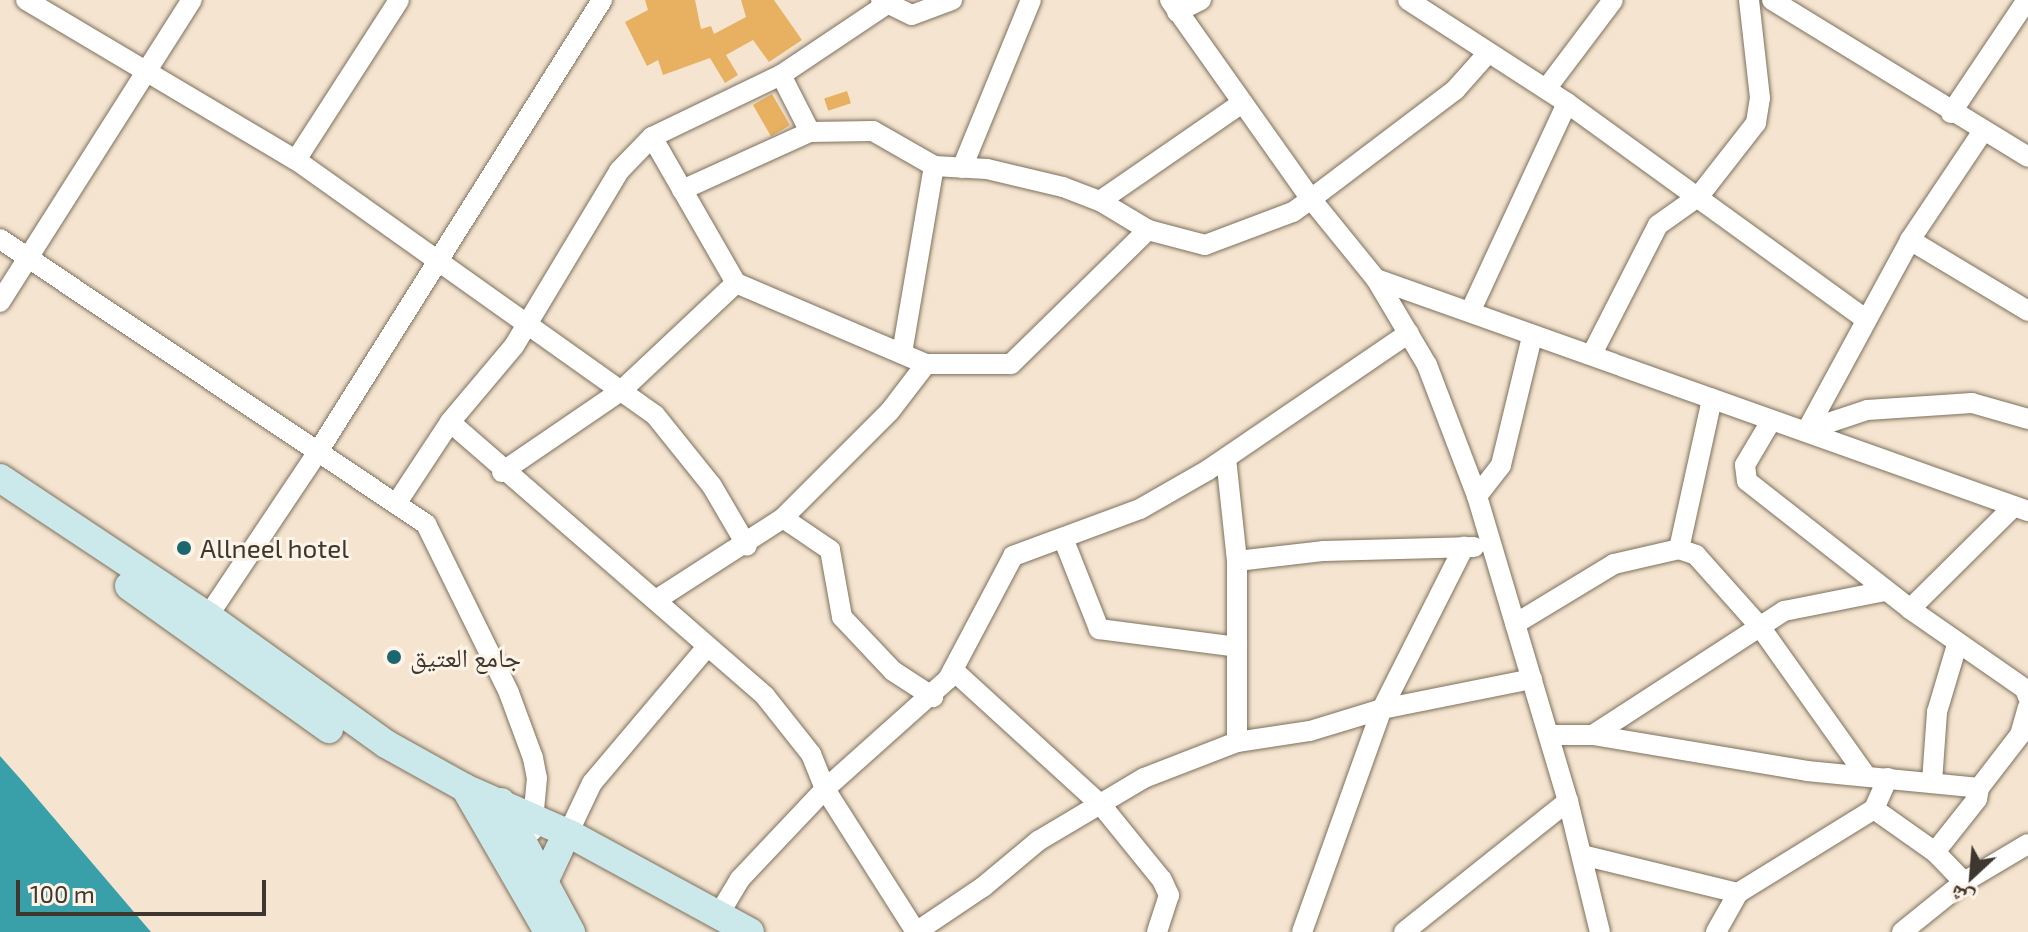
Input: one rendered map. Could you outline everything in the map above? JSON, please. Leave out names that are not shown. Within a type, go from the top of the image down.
[{"type":"main road","points":[[0,478],[208,616],[351,722],[504,813],[571,932]]},
{"type":"main road","points":[[0,497],[391,769],[504,813],[565,841],[719,923],[750,932]]},
{"type":"main road","points":[[504,813],[548,932]]},
{"type":"main road","points":[[543,884],[565,841]]},
{"type":"street","points":[[26,0],[145,74],[296,160],[439,257],[622,390],[655,415],[682,446],[712,486],[747,546]]},
{"type":"street","points":[[0,302],[192,0]]},
{"type":"street","points":[[296,160],[399,0]]},
{"type":"street","points":[[208,616],[319,450],[602,0]]},
{"type":"street","points":[[396,504],[450,422],[529,322],[619,171],[652,137],[781,75],[884,2],[912,15],[952,0]]},
{"type":"street","points":[[962,168],[1031,0]]},
{"type":"street","points":[[1201,0],[1174,6],[1311,199],[1376,279],[1427,365],[1477,496],[1568,801],[1600,932]]},
{"type":"street","points":[[1408,0],[1567,103],[1864,318]]},
{"type":"street","points":[[1546,89],[1613,0]]},
{"type":"street","points":[[1592,354],[1646,242],[1658,225],[1699,196],[1756,123],[1760,98],[1749,0]]},
{"type":"street","points":[[1951,113],[2027,0]]},
{"type":"street","points":[[1783,3],[1951,113],[2028,157]]},
{"type":"street","points":[[682,190],[810,132],[860,127],[934,166],[1025,176],[1100,201],[1148,230],[1192,243],[1219,242],[1311,199],[1455,90],[1488,53]]},
{"type":"street","points":[[781,75],[810,132]]},
{"type":"street","points":[[1100,201],[1242,103]]},
{"type":"street","points":[[1471,310],[1567,103]]},
{"type":"street","points":[[1807,430],[1864,318],[1910,240],[1983,131]]},
{"type":"street","points":[[652,137],[736,283],[926,364],[1011,364],[1148,230]]},
{"type":"street","points":[[902,353],[934,166]]},
{"type":"street","points":[[0,239],[319,450],[433,532],[509,693],[537,778],[504,813]]},
{"type":"street","points":[[1910,240],[2028,311]]},
{"type":"street","points":[[1376,279],[1471,310],[1532,337],[1592,354],[2021,509],[1910,609]]},
{"type":"street","points":[[502,472],[622,390],[736,283]]},
{"type":"street","points":[[719,923],[740,879],[825,789],[933,697],[953,670],[1013,556],[1140,509],[1226,458],[1409,333]]},
{"type":"street","points":[[1477,496],[1501,465],[1532,337]]},
{"type":"street","points":[[656,600],[747,546],[783,518],[890,411],[926,364]]},
{"type":"street","points":[[1679,549],[1712,399]]},
{"type":"street","points":[[1807,430],[1867,410],[1972,403],[2028,419]]},
{"type":"street","points":[[1771,421],[1745,465],[1747,481],[1957,645],[2025,689],[2028,697]]},
{"type":"street","points":[[450,422],[502,472],[656,600],[765,696],[811,754],[825,789],[916,932],[983,887],[1038,841],[1102,806],[1144,778],[1237,742],[1310,731],[1382,709],[1532,679]]},
{"type":"street","points":[[1226,458],[1237,561],[1237,742]]},
{"type":"street","points":[[783,518],[830,550],[842,617],[893,671],[933,697]]},
{"type":"street","points":[[1063,538],[1099,629],[1237,647]]},
{"type":"street","points":[[1237,561],[1324,551],[1490,546]]},
{"type":"street","points":[[1302,932],[1382,709],[1464,547]]},
{"type":"street","points":[[1515,624],[1600,570],[1679,549],[1709,566],[1761,628],[1864,773]]},
{"type":"street","points":[[1593,735],[1784,611],[1885,591]]},
{"type":"street","points":[[1932,782],[1937,712],[1957,645]]},
{"type":"street","points":[[565,841],[592,783],[707,647]]},
{"type":"street","points":[[953,670],[1102,806],[1169,895],[1157,932]]},
{"type":"street","points":[[1935,852],[1977,799],[1979,788],[2024,737],[2028,707]]},
{"type":"street","points":[[1549,735],[1593,735],[1807,771],[1864,773],[1979,788]]},
{"type":"street","points":[[1716,932],[1738,893],[1874,809],[1888,778]]},
{"type":"street","points":[[1404,932],[1463,880],[1568,801]]},
{"type":"street","points":[[1874,809],[1935,852],[1964,882]]},
{"type":"street","points":[[1902,932],[1964,882],[2026,850]]},
{"type":"street","points":[[1582,855],[1738,893]]},
{"type":"water","points":[[0,756],[24,783],[151,932],[0,932]]},
{"type":"building","points":[[645,0],[695,0],[701,29],[711,26],[714,34],[746,17],[741,0],[774,0],[802,40],[769,62],[753,40],[726,55],[738,75],[725,83],[710,58],[663,75],[658,60],[647,66],[625,22],[648,10]]},
{"type":"building","points":[[847,91],[851,103],[828,111],[824,98]]},
{"type":"building","points":[[772,94],[790,125],[771,136],[753,105]]},
{"type":"place","name":"Allneel hotel","points":[[184,548]]},
{"type":"place","name":"جامع العتيق","points":[[394,657]]}]
